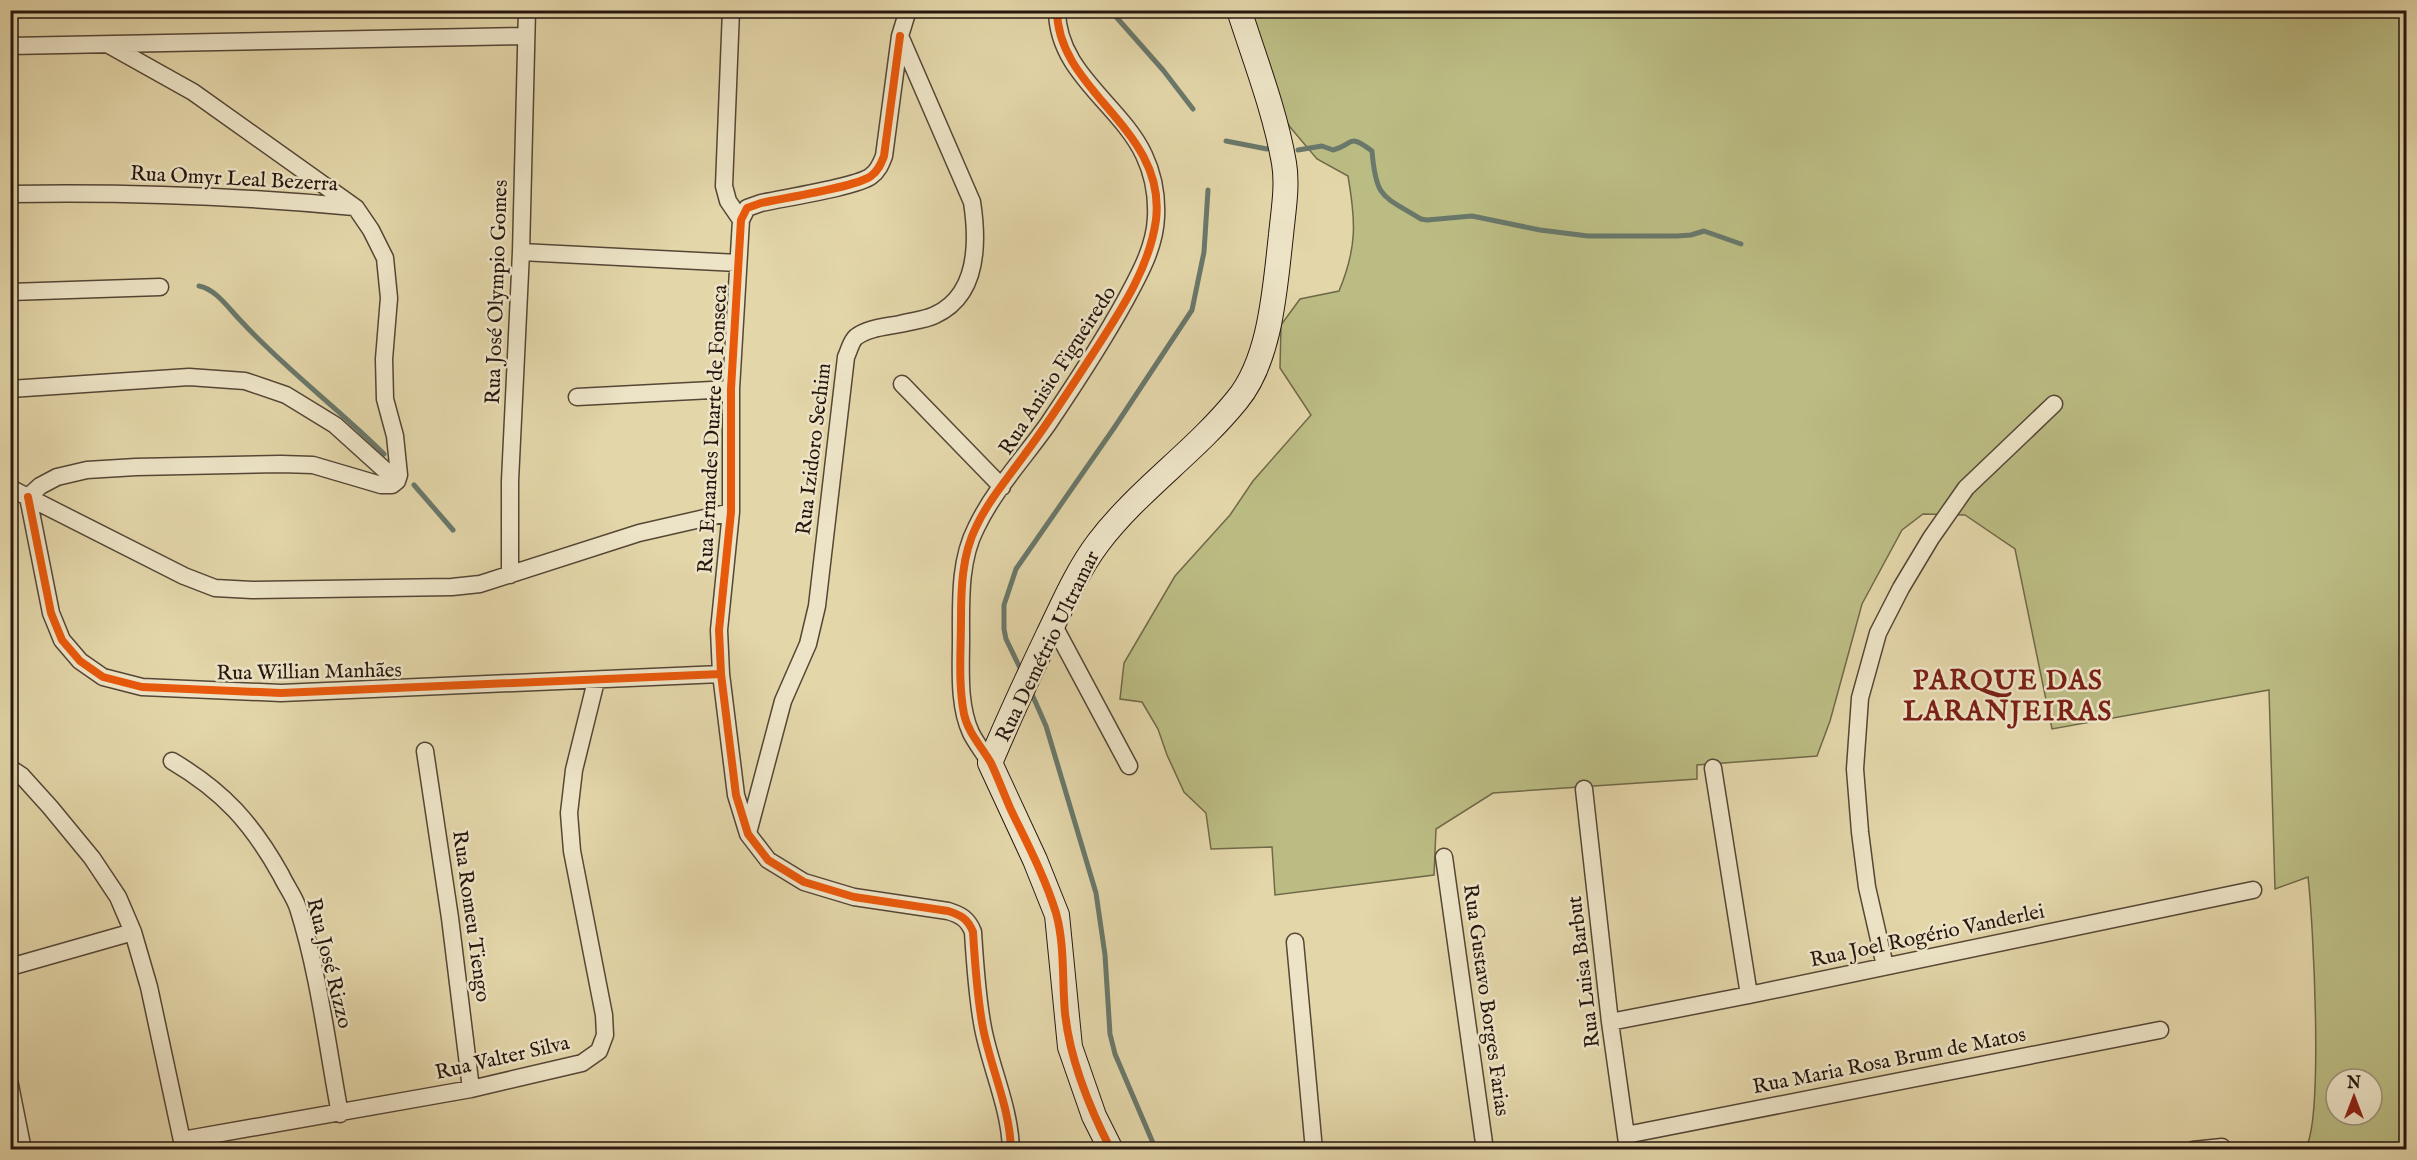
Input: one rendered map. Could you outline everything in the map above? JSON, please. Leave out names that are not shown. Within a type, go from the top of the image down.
[{"type":"street","name":"Rua José Olympio Gomes","points":[[510,574],[510,481],[521,252],[527,10]]},
{"type":"street","points":[[731,10],[724,186],[728,201],[741,220],[747,208],[855,183],[870,177],[879,169],[884,156],[900,36],[908,10]]},
{"type":"street","name":"Rua Anisio Figueiredo","points":[[990,763],[971,733],[964,714],[961,671],[961,600],[966,554],[981,518],[1048,423],[1114,320],[1146,264],[1156,218],[1155,187],[1144,154],[1121,122],[1079,73],[1064,46],[1057,24],[1057,10]]},
{"type":"street","name":"Rua Demétrio Ultramar","points":[[1111,1149],[1094,1116],[1070,1047],[1057,915],[1035,860],[990,763],[1053,624],[1076,578],[1099,543],[1151,485],[1206,435],[1239,397],[1258,361],[1273,306],[1284,208],[1285,165],[1272,114],[1239,10]]},
{"type":"street","points":[[10,46],[526,36]]},
{"type":"street","name":"Rua Izidoro Sechim","points":[[748,834],[783,701],[808,644],[816,606],[846,357],[854,338],[869,330],[936,315],[943,310],[956,299],[969,278],[975,257],[976,230],[972,202],[900,36]]},
{"type":"street","points":[[109,45],[193,92],[356,208]]},
{"type":"street","name":"Rua Omyr Leal Bezerra","points":[[10,194],[81,193],[256,198],[356,208],[371,230],[385,258],[389,298],[384,359],[385,399],[395,436],[399,475],[397,481]]},
{"type":"street","name":"Rua Ernandes Duarte de Fonseca","points":[[741,220],[731,389],[731,512],[718,630],[721,675],[736,795],[748,834],[768,860],[804,882],[854,897],[948,911],[962,916],[970,923],[973,932],[977,990],[983,1029],[1003,1102],[1011,1149]]},
{"type":"street","points":[[521,252],[738,263]]},
{"type":"street","points":[[10,292],[160,287]]},
{"type":"street","points":[[10,389],[189,377],[245,381],[286,395],[335,425],[397,481],[381,485],[313,465],[136,467],[87,470],[57,477],[40,486],[28,497]]},
{"type":"street","points":[[902,384],[1002,487]]},
{"type":"street","points":[[577,397],[731,389]]},
{"type":"street","points":[[1885,966],[1868,887],[1860,832],[1855,769],[1860,698],[1878,633],[1919,558],[1966,488],[2054,404]]},
{"type":"street","points":[[10,488],[184,576],[215,588],[252,590],[452,587],[480,584],[639,533],[731,512]]},
{"type":"street","name":"Rua Willian Manhães","points":[[28,497],[51,614],[62,640],[80,661],[103,677],[142,687],[281,693],[721,675]]},
{"type":"street","points":[[1053,624],[1129,766]]},
{"type":"street","name":"Rua Valter Silva","points":[[183,1145],[471,1089],[582,1063],[599,1051],[605,1035],[604,1015],[572,851],[569,813],[574,770],[596,681]]},
{"type":"street","name":"Rua Romeu Tiengo","points":[[425,751],[449,907],[471,1089]]},
{"type":"street","name":"Rua José Rizzo","points":[[172,761],[209,784],[237,810],[272,860],[297,906],[314,974],[340,1114]]},
{"type":"street","points":[[10,768],[29,784],[92,858],[118,897],[134,932],[183,1145]]},
{"type":"street","points":[[1713,768],[1749,995]]},
{"type":"street","name":"Rua Luisa Barbut","points":[[1584,789],[1610,1022],[1627,1142]]},
{"type":"street","name":"Rua Gustavo Borges Farias","points":[[1444,857],[1485,1149]]},
{"type":"street","name":"Rua Joel Rogério Vanderlei","points":[[1610,1022],[2253,890]]},
{"type":"street","points":[[10,967],[134,932]]},
{"type":"street","points":[[1295,942],[1314,1149]]},
{"type":"street","name":"Rua Maria Rosa Brum de Matos","points":[[1627,1142],[2160,1030]]},
{"type":"street","points":[[10,1085],[23,1149]]},
{"type":"street","points":[[2193,1149],[2222,1147]]},
{"type":"green space","points":[[1245,11],[2406,11],[2406,1149],[2305,1149],[2311,1131],[2316,1062],[2310,900],[2308,877],[2275,889],[2269,690],[2052,729],[2015,549],[1965,515],[1923,514],[1902,530],[1862,604],[1830,721],[1817,756],[1697,765],[1697,779],[1493,793],[1436,829],[1434,875],[1275,895],[1272,847],[1211,849],[1206,813],[1184,792],[1158,729],[1142,702],[1120,699],[1124,663],[1175,576],[1230,515],[1253,481],[1311,415],[1280,368],[1281,325],[1300,299],[1339,291],[1352,248],[1352,207],[1348,176],[1317,159],[1290,127],[1263,84]]},
{"type":"waterway","points":[[1110,10],[1163,70],[1193,109]]},
{"type":"waterway","points":[[1226,141],[1267,149]]},
{"type":"waterway","points":[[1298,150],[1322,146],[1333,150],[1354,141],[1364,145],[1372,151],[1376,178],[1383,194],[1421,219],[1472,216],[1540,230],[1588,236],[1677,236],[1704,231],[1741,244]]},
{"type":"waterway","points":[[1022,672],[1006,639],[1004,629],[1004,605],[1016,569],[1114,428],[1192,310],[1204,252],[1208,190]]},
{"type":"waterway","points":[[199,286],[217,295],[275,356],[384,454]]},
{"type":"waterway","points":[[414,485],[453,530]]},
{"type":"waterway","points":[[1031,692],[1046,726],[1096,893],[1105,955],[1110,1034],[1115,1054],[1156,1150]]},
{"type":"cycle path","points":[[1057,10],[1062,39],[1074,64],[1130,135],[1145,160],[1155,188],[1156,220],[1147,256],[1132,290],[1051,418],[992,499],[971,538],[962,584],[960,678],[966,721],[991,763],[1052,900],[1059,925],[1065,1013],[1071,1049],[1088,1100],[1111,1150]]},
{"type":"cycle path","points":[[900,36],[884,156],[876,172],[851,184],[761,203],[747,208],[741,220],[731,389],[731,512],[719,630],[721,674],[736,795],[748,834],[768,860],[804,882],[854,897],[948,911],[960,916],[969,924],[973,932],[983,1028],[1004,1104],[1011,1150]]},
{"type":"cycle path","points":[[28,497],[51,613],[62,640],[80,661],[103,677],[142,687],[281,693],[721,674]]},
{"type":"district","name":"PARQUE DAS LARANJEIRAS","points":[[2008,696]]}]
